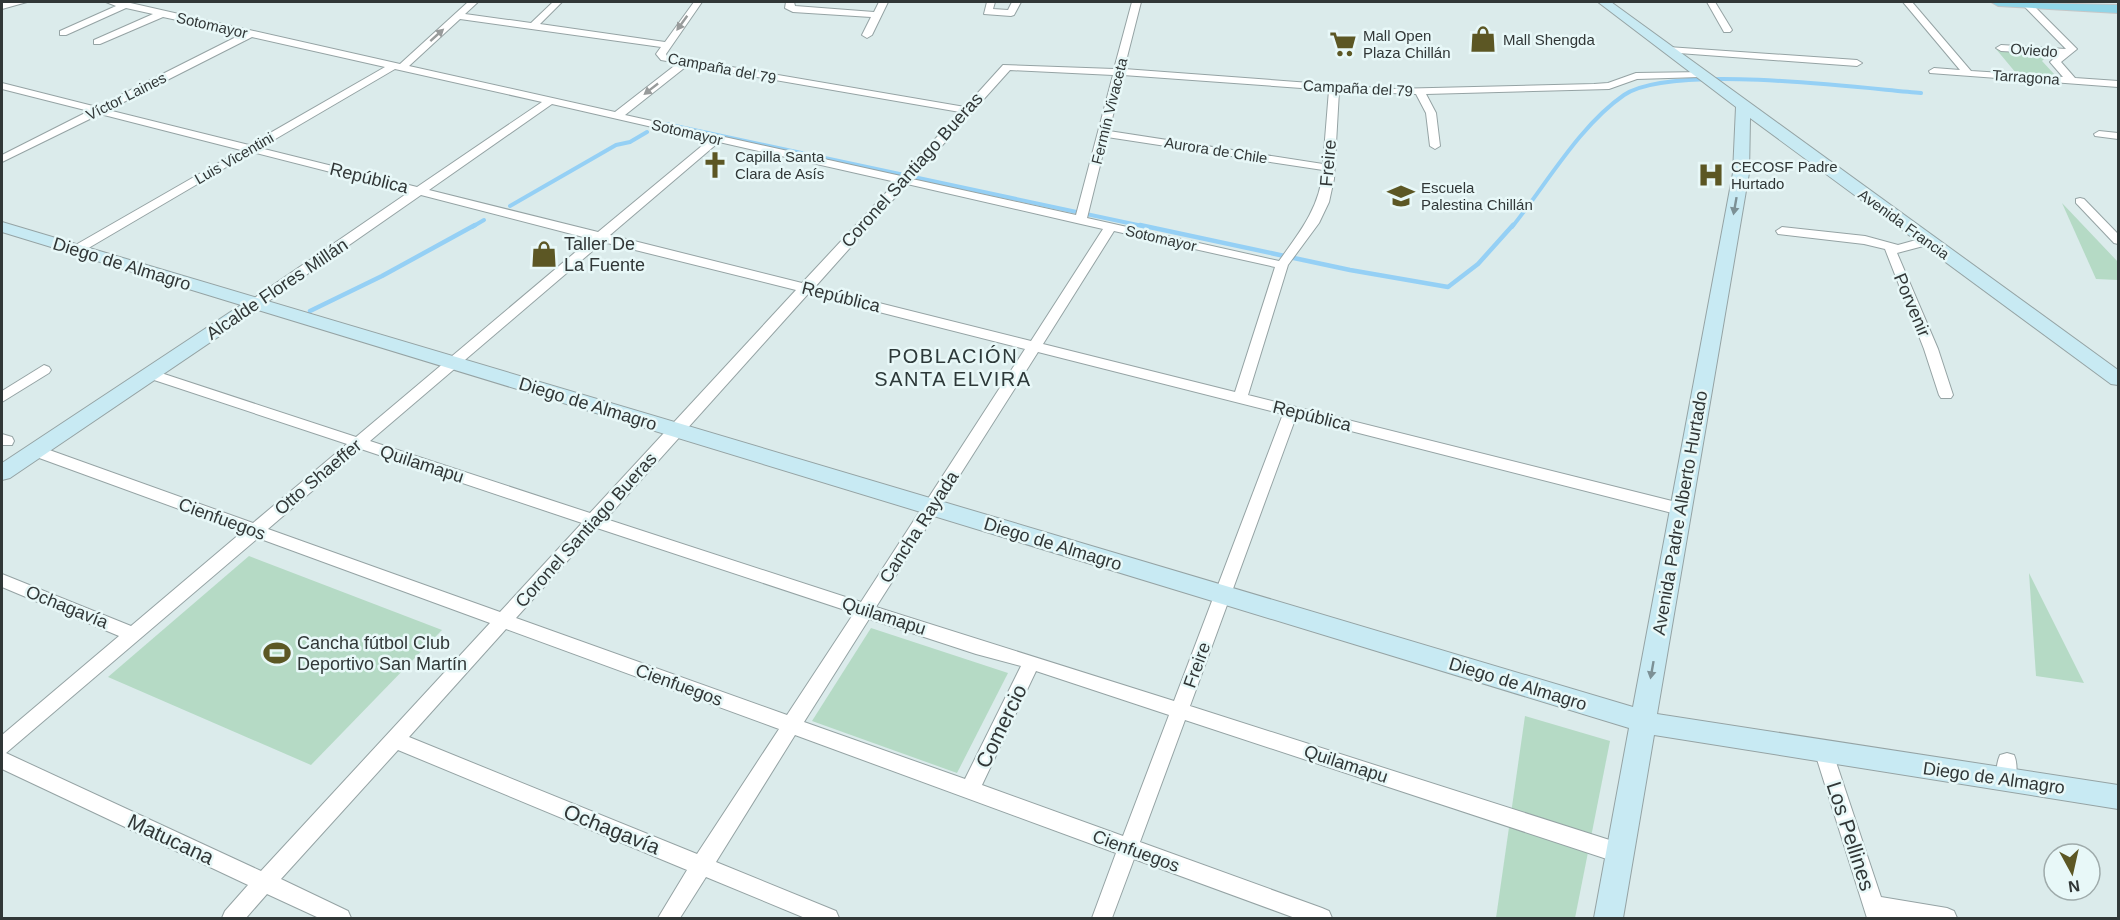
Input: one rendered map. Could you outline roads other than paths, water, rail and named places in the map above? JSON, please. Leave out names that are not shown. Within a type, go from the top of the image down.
[{"type":"main road","points":[[1998,2],[2118,9]]},
{"type":"street","points":[[2,6],[22,2]]},
{"type":"street","name":"Sotomayor","points":[[110,2],[717,138],[1083,214],[1111,226],[1286,258]]},
{"type":"street","name":"Luis Vicentini","points":[[76,250],[251,148],[397,67],[473,2]]},
{"type":"street","points":[[534,25],[558,2]]},
{"type":"street","points":[[666,45],[698,2]]},
{"type":"street","points":[[867,35],[883,2]]},
{"type":"street","points":[[991,2],[987,12],[1011,13],[1016,2]]},
{"type":"street","name":"Fermín Vivaceta","points":[[1083,214],[1136,2]]},
{"type":"street","name":"Avenida Francia","points":[[1604,2],[2118,379]]},
{"type":"street","points":[[1711,2],[1727,30]]},
{"type":"street","points":[[1908,2],[1968,74]]},
{"type":"street","points":[[2026,2],[2072,49],[2055,62],[2072,81]]},
{"type":"street","points":[[789,4],[877,15]]},
{"type":"street","points":[[63,33],[126,5]]},
{"type":"street","name":"Sotomayor","points":[[97,42],[162,14]]},
{"type":"street","name":"Campaña del 79","points":[[458,16],[534,25],[592,37],[666,45],[662,57],[966,110]]},
{"type":"street","name":"Víctor Laines","points":[[2,159],[250,34]]},
{"type":"street","name":"Oviedo","points":[[2001,48],[2067,52]]},
{"type":"street","points":[[1668,50],[1857,63]]},
{"type":"street","points":[[617,116],[686,62]]},
{"type":"street","name":"Campaña del 79","points":[[1015,66],[1420,92],[1609,86],[1636,76],[1705,78]]},
{"type":"street","name":"Coronel Santiago Bueras","points":[[232,918],[908,176],[1001,70],[1015,66]]},
{"type":"street","name":"Tarragona","points":[[1934,71],[2118,84]]},
{"type":"street","name":"República","points":[[2,86],[1680,509]]},
{"type":"street","name":"Freire","points":[[1240,398],[1286,258],[1319,213],[1327,191],[1334,88]]},
{"type":"street","points":[[1420,92],[1431,113],[1435,146]]},
{"type":"street","name":"Alcalde Flores Millán","points":[[2,473],[255,304],[550,101]]},
{"type":"street","name":"Avenida Padre Alberto Hurtado","points":[[1608,918],[1741,173],[1743,106]]},
{"type":"street","name":"Aurora de Chile","points":[[1103,133],[1329,168]]},
{"type":"street","points":[[2099,134],[2118,136]]},
{"type":"street","name":"Otto Shaeffer","points":[[2,746],[717,138]]},
{"type":"street","points":[[2080,201],[2118,240]]},
{"type":"street","name":"Cancha Rayada","points":[[668,918],[1111,226]]},
{"type":"street","name":"Diego de Almagro","points":[[2,228],[1681,732],[1824,753],[2007,771],[2118,797]]},
{"type":"street","points":[[1782,231],[1865,240],[1894,248]]},
{"type":"street","name":"Porvenir","points":[[1927,241],[1894,248],[1890,251],[1931,349],[1946,395]]},
{"type":"street","points":[[2,398],[44,370]]},
{"type":"street","name":"Quilamapu","points":[[150,374],[976,647],[990,648],[1619,853]]},
{"type":"street","name":"Freire","points":[[1102,918],[1291,411]]},
{"type":"street","name":"Cienfuegos","points":[[36,451],[1322,918]]},
{"type":"street","name":"Ochagavía","points":[[2,580],[133,634]]},
{"type":"street","name":"Comercio","points":[[970,790],[1032,662]]},
{"type":"street","name":"Ochagavía","points":[[395,740],[830,918]]},
{"type":"street","name":"Los Pellines","points":[[1824,753],[1876,912]]},
{"type":"street","name":"Matucana","points":[[2,760],[341,918]]},
{"type":"street","points":[[1876,912],[1947,918]]},
{"type":"waterway","points":[[1512,227],[1592,123],[1624,95],[1648,86],[1682,80],[1767,80],[1921,93]]},
{"type":"waterway","points":[[666,124],[1147,227]]},
{"type":"waterway","points":[[510,206],[616,145],[630,142],[647,132]]},
{"type":"waterway","points":[[472,227],[484,220]]},
{"type":"waterway","points":[[310,311],[382,276],[475,225]]},
{"type":"waterway","points":[[1140,225],[1350,270],[1448,287],[1478,264],[1513,225]]},
{"type":"place","name":"Mall Shengda","points":[[1483,39]]},
{"type":"place","name":"Mall Open Plaza Chillán","points":[[1343,44]]},
{"type":"place","name":"Capilla Santa Clara de Asís","points":[[715,165]]},
{"type":"place","name":"CECOSF Padre Hurtado","points":[[1711,175]]},
{"type":"place","name":"Escuela Palestina Chillán","points":[[1401,196]]},
{"type":"place","name":"Taller De La Fuente","points":[[544,254]]},
{"type":"place","name":"Cancha fútbol Club Deportivo San Martín","points":[[277,653]]},
{"type":"district","name":"POBLACIÓN SANTA ELVIRA","points":[[953,368]]}]
